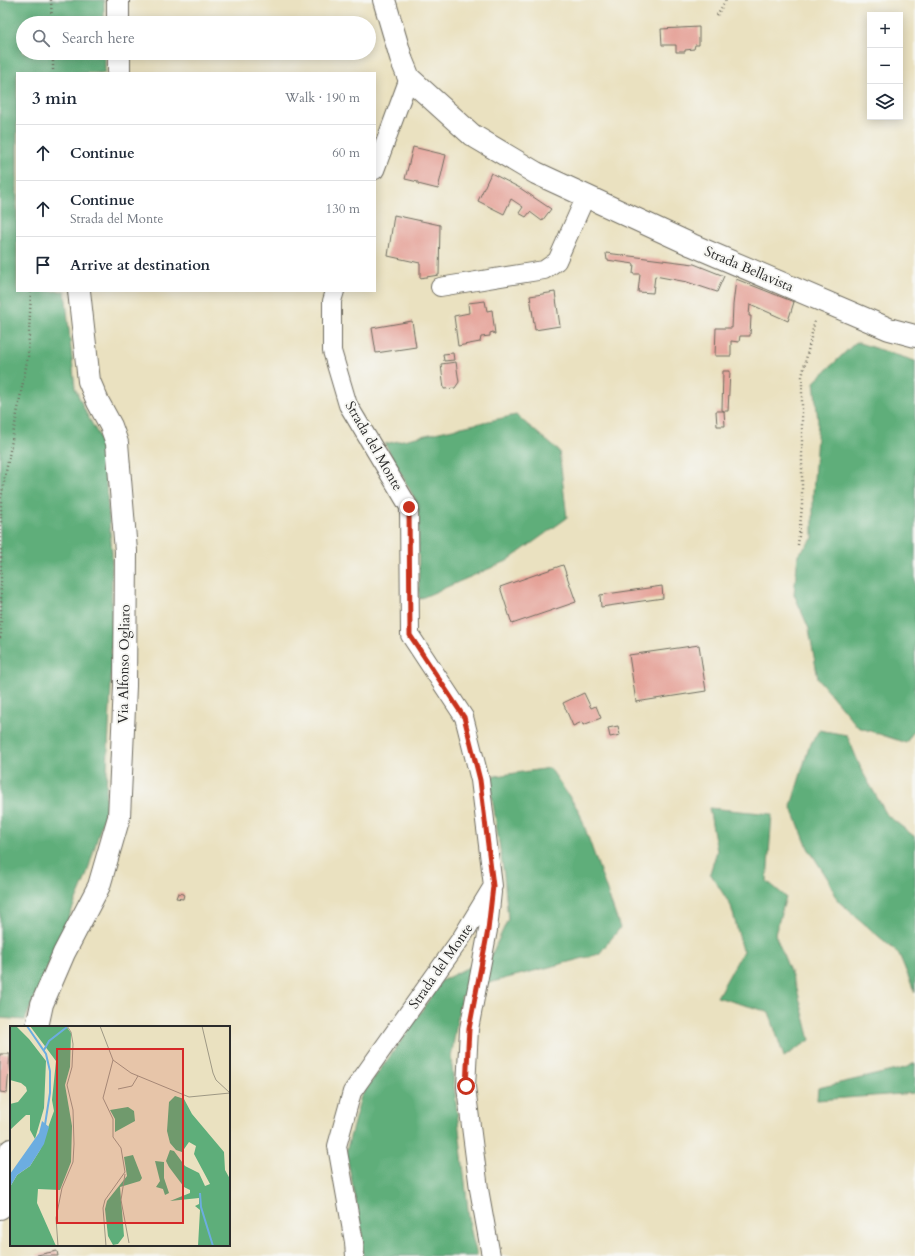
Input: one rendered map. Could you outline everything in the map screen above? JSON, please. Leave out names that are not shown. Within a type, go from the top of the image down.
[{"type":"main road","points":[[118,0],[118,16]]},
{"type":"main road","name":"Strada Bellavista","points":[[384,0],[402,61],[409,78],[472,134],[536,173],[699,248],[889,329],[915,336]]},
{"type":"main road","points":[[119,60],[119,72]]},
{"type":"main road","name":"Via Alfonso Ogliaro","points":[[37,1026],[42,1004],[64,953],[99,886],[119,816],[125,686],[126,552],[117,443],[111,426],[89,381],[79,292]]},
{"type":"main road","points":[[0,1208],[10,1155]]},
{"type":"street","points":[[376,167],[409,78]]},
{"type":"street","points":[[440,287],[544,270],[556,261],[586,196]]},
{"type":"street","name":"Strada del Monte","points":[[335,292],[332,301],[332,351],[348,404],[409,507],[410,635],[464,717],[480,780],[493,886],[462,937],[352,1092],[337,1146],[354,1242],[355,1256]]},
{"type":"street","points":[[490,1256],[479,1189],[466,1086],[469,1029],[488,930],[493,886]]},
{"type":"path","points":[[51,0],[52,16]]},
{"type":"path","points":[[717,15],[726,0]]},
{"type":"path","points":[[53,60],[53,72]]},
{"type":"path","points":[[0,638],[1,498],[28,356],[31,292]]},
{"type":"path","points":[[798,546],[802,507],[802,377],[812,328],[816,316]]},
{"type":"green space","points":[[0,0],[104,0],[104,16],[16,16],[16,60],[105,60],[105,72],[16,72],[16,292],[65,292],[75,388],[86,413],[99,436],[103,450],[112,553],[111,686],[105,812],[86,877],[25,1020],[0,1018]]},
{"type":"green space","points":[[856,342],[915,361],[915,729],[906,743],[858,727],[818,679],[809,629],[794,594],[798,555],[813,538],[813,494],[818,421],[814,382]]},
{"type":"green space","points":[[516,415],[559,451],[567,518],[507,561],[419,599],[418,505],[385,444]]},
{"type":"green space","points":[[819,730],[847,735],[862,771],[887,815],[915,837],[915,993],[899,954],[838,901],[828,879],[808,848],[791,806],[809,747]]},
{"type":"green space","points":[[550,768],[579,811],[620,928],[599,954],[492,982],[461,997],[451,1058],[470,1227],[477,1256],[363,1256],[362,1231],[346,1152],[361,1096],[409,1030],[441,981],[491,956],[508,919],[504,875],[489,777]]},
{"type":"green space","points":[[709,808],[772,814],[767,881],[786,897],[775,934],[797,989],[810,1040],[784,1057],[769,1012],[717,997],[743,951],[731,906],[710,873],[717,851]]},
{"type":"green space","points":[[915,1063],[915,1093],[817,1100],[818,1088],[905,1068]]},
{"type":"building","points":[[699,27],[699,45],[695,45],[694,49],[685,50],[685,52],[676,52],[676,45],[662,45],[661,29]]},
{"type":"building","points":[[413,147],[446,155],[438,189],[405,179]]},
{"type":"building","points":[[491,173],[520,188],[551,209],[542,221],[530,212],[526,217],[519,213],[523,207],[511,199],[504,214],[478,201]]},
{"type":"building","points":[[394,215],[440,225],[439,275],[420,278],[420,263],[388,256]]},
{"type":"building","points":[[606,253],[694,264],[724,276],[717,292],[687,282],[655,276],[653,293],[638,292],[640,274],[633,274],[634,264],[607,260]]},
{"type":"building","points":[[736,279],[794,302],[788,321],[750,304],[750,336],[740,336],[739,342],[731,341],[731,356],[715,356],[716,328],[732,328]]},
{"type":"building","points":[[555,292],[560,326],[535,330],[530,296]]},
{"type":"building","points":[[485,301],[487,311],[492,310],[495,334],[493,332],[490,333],[490,336],[481,337],[480,342],[458,346],[454,316],[469,313],[468,303]]},
{"type":"building","points":[[412,321],[416,347],[376,353],[372,328]]},
{"type":"building","points":[[453,353],[454,360],[444,361],[443,354]]},
{"type":"building","points":[[456,362],[459,382],[455,388],[444,389],[441,364]]},
{"type":"building","points":[[723,371],[730,371],[728,411],[722,410]]},
{"type":"building","points":[[716,411],[724,411],[725,426],[717,426]]},
{"type":"building","points":[[563,565],[576,602],[512,624],[500,587]]},
{"type":"building","points":[[662,586],[663,598],[601,607],[600,595]]},
{"type":"building","points":[[699,645],[706,691],[636,702],[629,655]]},
{"type":"building","points":[[584,693],[591,708],[596,706],[601,718],[583,725],[582,722],[573,726],[563,703]]},
{"type":"building","points":[[618,726],[620,735],[610,737],[608,728]]},
{"type":"building","points":[[178,893],[184,894],[183,899],[176,898]]},
{"type":"building","points":[[0,1054],[10,1054],[7,1093],[0,1092]]},
{"type":"building","points":[[57,1251],[58,1256],[37,1256],[37,1255]]},
{"type":"route","points":[[409,507],[410,635],[464,717],[480,780],[493,886],[488,930],[469,1029],[466,1086]]}]
